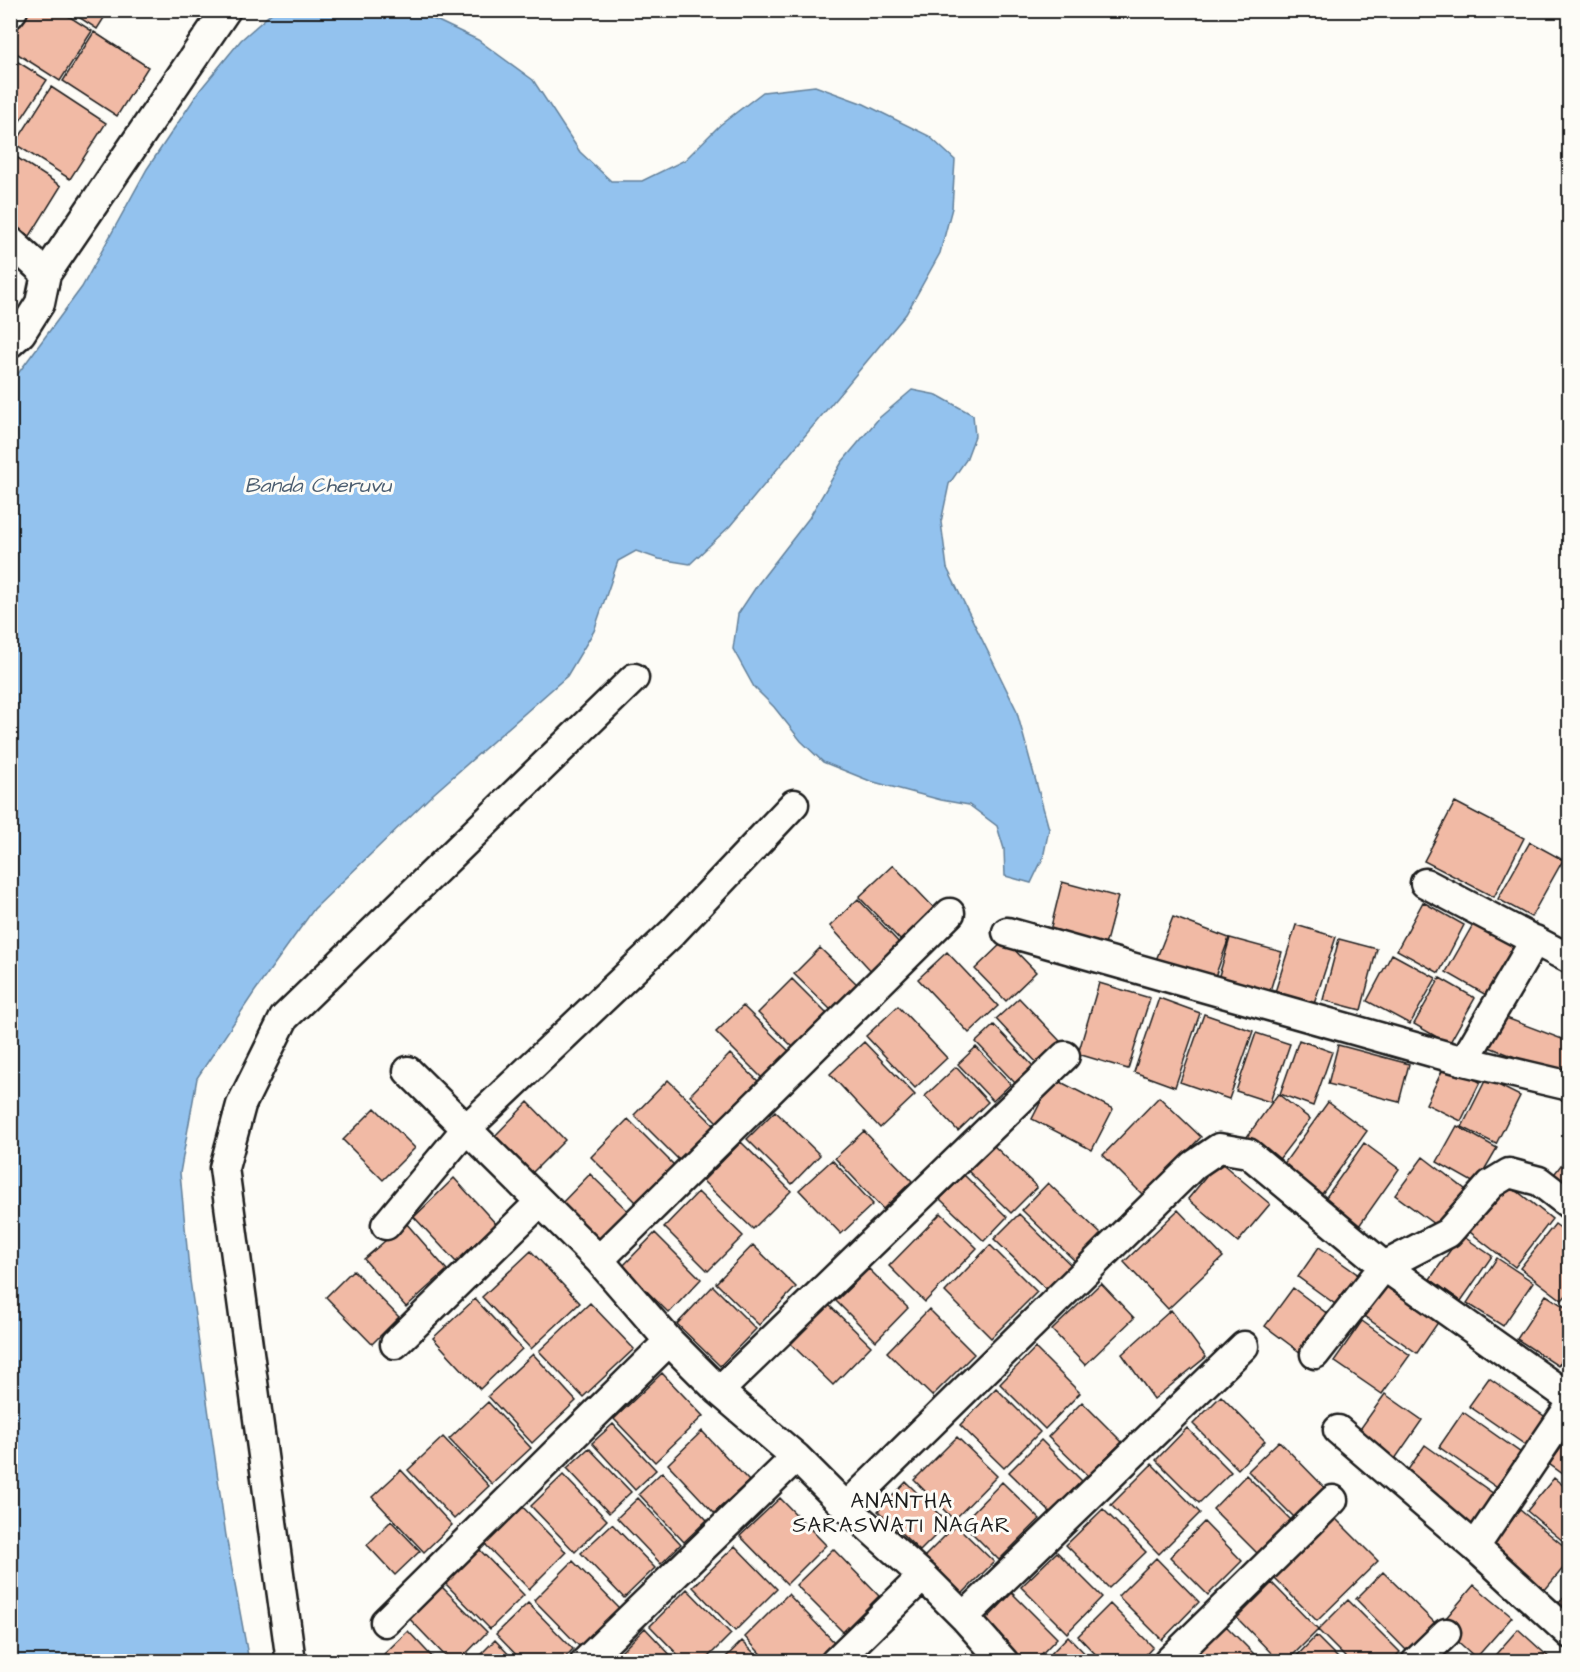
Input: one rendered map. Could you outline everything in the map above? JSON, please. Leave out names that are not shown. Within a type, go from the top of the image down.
[{"type":"street","points":[[10,14],[13,10]]},
{"type":"street","points":[[10,343],[21,333],[40,303],[46,274],[226,10]]},
{"type":"street","points":[[10,241],[46,274]]},
{"type":"street","points":[[291,1662],[224,1168],[241,1105],[284,1018],[634,678]]},
{"type":"street","points":[[386,1225],[466,1129],[672,933],[794,804]]},
{"type":"street","points":[[1425,882],[1569,959]]},
{"type":"street","points":[[599,1260],[950,913]]},
{"type":"street","points":[[1007,932],[1464,1061],[1569,1086]]},
{"type":"street","points":[[1464,1061],[1535,940]]},
{"type":"street","points":[[719,1391],[1065,1056]]},
{"type":"street","points":[[408,1071],[599,1260],[669,1341],[719,1391],[796,1457],[846,1507],[923,1576],[1004,1662]]},
{"type":"street","points":[[846,1507],[1194,1165],[1219,1148],[1248,1154],[1384,1266],[1569,1398]]},
{"type":"street","points":[[1315,1354],[1384,1266],[1448,1233],[1491,1184],[1509,1173],[1539,1181],[1569,1205]]},
{"type":"street","points":[[395,1344],[540,1202]]},
{"type":"street","points":[[385,1622],[669,1341]]},
{"type":"street","points":[[964,1617],[1244,1346]]},
{"type":"street","points":[[1475,1547],[1569,1406]]},
{"type":"street","points":[[1338,1430],[1475,1547],[1569,1634]]},
{"type":"street","points":[[585,1662],[796,1457]]},
{"type":"street","points":[[1168,1662],[1333,1500]]},
{"type":"street","points":[[835,1662],[923,1576]]},
{"type":"street","points":[[1416,1662],[1446,1633]]},
{"type":"water","name":"Banda Cheruvu","points":[[275,10],[411,11],[478,40],[533,80],[580,152],[611,181],[642,181],[685,160],[720,125],[763,92],[815,86],[864,104],[929,136],[955,160],[952,208],[940,253],[906,314],[730,526],[690,564],[659,559],[636,551],[618,561],[594,631],[567,676],[432,795],[314,909],[255,991],[197,1078],[180,1173],[190,1280],[226,1536],[249,1661],[11,1661],[11,383],[82,287],[147,169],[200,90],[241,40]]},
{"type":"water","points":[[912,390],[937,395],[973,415],[975,436],[966,460],[949,484],[941,522],[947,568],[1016,709],[1049,829],[1043,858],[1031,883],[1005,876],[1004,849],[997,826],[969,805],[870,781],[823,762],[801,741],[774,707],[754,687],[733,649],[738,614],[809,518],[842,462],[879,418]]},
{"type":"building","points":[[29,10],[59,10],[92,31],[60,81],[10,49],[10,39]]},
{"type":"building","points":[[68,10],[109,10],[97,29]]},
{"type":"building","points":[[94,32],[148,67],[117,116],[63,81]]},
{"type":"building","points":[[10,57],[47,80],[10,136]]},
{"type":"building","points":[[51,87],[106,123],[70,179],[15,144]]},
{"type":"building","points":[[10,153],[61,186],[30,236],[10,224]]},
{"type":"building","points":[[1455,802],[1524,838],[1494,897],[1424,861]]},
{"type":"building","points":[[1530,842],[1563,860],[1531,917],[1498,899]]},
{"type":"building","points":[[893,865],[938,912],[904,944],[859,897]]},
{"type":"building","points":[[1062,882],[1118,897],[1103,953],[1048,939]]},
{"type":"building","points":[[858,899],[902,946],[874,974],[830,926]]},
{"type":"building","points":[[1423,902],[1464,925],[1439,973],[1397,950]]},
{"type":"building","points":[[1173,917],[1229,938],[1213,982],[1156,960]]},
{"type":"building","points":[[1475,921],[1515,944],[1486,995],[1446,972]]},
{"type":"building","points":[[1296,925],[1336,937],[1314,1004],[1275,992]]},
{"type":"building","points":[[1230,938],[1282,952],[1269,994],[1218,979]]},
{"type":"building","points":[[1339,939],[1377,949],[1361,1010],[1323,1000]]},
{"type":"building","points":[[1005,940],[1036,972],[1006,1001],[975,969]]},
{"type":"building","points":[[820,948],[859,986],[834,1013],[794,974]]},
{"type":"building","points":[[947,952],[998,1006],[969,1033],[918,979]]},
{"type":"building","points":[[1392,954],[1436,978],[1410,1024],[1367,1001]]},
{"type":"building","points":[[1440,978],[1475,998],[1449,1044],[1414,1024]]},
{"type":"building","points":[[792,979],[829,1016],[796,1050],[758,1013]]},
{"type":"building","points":[[1099,983],[1150,998],[1128,1069],[1078,1054]]},
{"type":"building","points":[[1019,998],[1060,1041],[1037,1063],[996,1019]]},
{"type":"building","points":[[1159,998],[1200,1013],[1175,1087],[1134,1072]]},
{"type":"building","points":[[743,1006],[791,1053],[764,1080],[716,1032]]},
{"type":"building","points":[[898,1006],[947,1058],[915,1088],[866,1036]]},
{"type":"building","points":[[1204,1014],[1253,1031],[1229,1099],[1180,1082]]},
{"type":"building","points":[[1501,1016],[1570,1042],[1570,1078],[1489,1047]]},
{"type":"building","points":[[994,1025],[1033,1066],[1015,1083],[976,1042]]},
{"type":"building","points":[[1256,1033],[1290,1044],[1270,1102],[1236,1091]]},
{"type":"building","points":[[1299,1040],[1332,1052],[1313,1106],[1280,1094]]},
{"type":"building","points":[[864,1042],[915,1095],[880,1128],[830,1074]]},
{"type":"building","points":[[1338,1045],[1409,1064],[1399,1102],[1328,1084]]},
{"type":"building","points":[[976,1047],[1011,1084],[993,1101],[958,1064]]},
{"type":"building","points":[[730,1054],[759,1082],[718,1123],[690,1095]]},
{"type":"building","points":[[1445,1065],[1480,1082],[1461,1121],[1426,1104]]},
{"type":"building","points":[[956,1067],[988,1102],[958,1131],[925,1096]]},
{"type":"building","points":[[1053,1078],[1113,1109],[1092,1150],[1032,1119]]},
{"type":"building","points":[[1486,1079],[1520,1096],[1496,1144],[1462,1127]]},
{"type":"building","points":[[668,1080],[715,1126],[680,1161],[634,1115]]},
{"type":"building","points":[[1278,1094],[1310,1119],[1277,1162],[1246,1138]]},
{"type":"building","points":[[1159,1097],[1201,1137],[1144,1196],[1103,1155]]},
{"type":"building","points":[[528,1102],[565,1140],[528,1177],[491,1140]]},
{"type":"building","points":[[1328,1102],[1367,1131],[1322,1194],[1283,1165]]},
{"type":"building","points":[[375,1108],[415,1148],[383,1180],[343,1140]]},
{"type":"building","points":[[775,1111],[820,1155],[792,1184],[747,1139]]},
{"type":"building","points":[[628,1119],[676,1167],[639,1205],[591,1157]]},
{"type":"building","points":[[1457,1126],[1497,1148],[1476,1184],[1437,1162]]},
{"type":"building","points":[[864,1131],[912,1181],[883,1209],[835,1158]]},
{"type":"building","points":[[741,1142],[791,1191],[753,1229],[703,1181]]},
{"type":"building","points":[[1364,1143],[1399,1169],[1359,1226],[1324,1200]]},
{"type":"building","points":[[992,1144],[1037,1187],[1011,1213],[967,1170]]},
{"type":"building","points":[[1570,1153],[1570,1190],[1552,1177]]},
{"type":"building","points":[[1423,1157],[1466,1190],[1438,1227],[1395,1195]]},
{"type":"building","points":[[832,1160],[873,1204],[841,1234],[799,1190]]},
{"type":"building","points":[[1219,1161],[1270,1204],[1238,1242],[1188,1199]]},
{"type":"building","points":[[590,1174],[629,1212],[596,1246],[557,1208]]},
{"type":"building","points":[[964,1175],[1007,1217],[984,1241],[940,1199]]},
{"type":"building","points":[[454,1178],[496,1224],[456,1262],[414,1217]]},
{"type":"building","points":[[1048,1183],[1101,1234],[1075,1261],[1022,1210]]},
{"type":"building","points":[[1507,1183],[1552,1219],[1515,1267],[1470,1232]]},
{"type":"building","points":[[698,1192],[743,1236],[708,1271],[664,1227]]},
{"type":"building","points":[[1178,1210],[1223,1257],[1168,1309],[1124,1262]]},
{"type":"building","points":[[941,1213],[977,1248],[925,1302],[889,1266]]},
{"type":"building","points":[[1019,1214],[1072,1266],[1048,1291],[994,1239]]},
{"type":"building","points":[[406,1223],[447,1270],[406,1307],[364,1259]]},
{"type":"building","points":[[1555,1224],[1570,1235],[1570,1291],[1562,1300],[1520,1268]]},
{"type":"building","points":[[655,1233],[701,1279],[669,1313],[622,1267]]},
{"type":"building","points":[[1461,1235],[1492,1256],[1461,1301],[1430,1279]]},
{"type":"building","points":[[753,1245],[796,1287],[759,1325],[716,1283]]},
{"type":"building","points":[[990,1245],[1037,1292],[991,1338],[945,1292]]},
{"type":"building","points":[[1319,1247],[1363,1278],[1342,1309],[1298,1277]]},
{"type":"building","points":[[531,1251],[580,1303],[531,1349],[482,1297]]},
{"type":"building","points":[[1497,1258],[1533,1282],[1503,1326],[1467,1303]]},
{"type":"building","points":[[869,1269],[908,1308],[876,1341],[836,1301]]},
{"type":"building","points":[[353,1270],[399,1317],[372,1344],[326,1297]]},
{"type":"building","points":[[1383,1281],[1439,1321],[1417,1353],[1361,1314]]},
{"type":"building","points":[[1101,1283],[1134,1318],[1085,1365],[1052,1330]]},
{"type":"building","points":[[713,1286],[756,1329],[720,1366],[677,1324]]},
{"type":"building","points":[[1293,1288],[1333,1318],[1305,1356],[1265,1326]]},
{"type":"building","points":[[1546,1295],[1570,1310],[1570,1349],[1558,1366],[1517,1339]]},
{"type":"building","points":[[475,1299],[522,1349],[480,1389],[433,1338]]},
{"type":"building","points":[[590,1303],[634,1349],[583,1397],[539,1351]]},
{"type":"building","points":[[829,1305],[871,1346],[833,1385],[791,1344]]},
{"type":"building","points":[[929,1309],[974,1354],[932,1396],[887,1352]]},
{"type":"building","points":[[1171,1310],[1206,1357],[1154,1399],[1122,1354]]},
{"type":"building","points":[[1362,1321],[1410,1355],[1382,1394],[1334,1361]]},
{"type":"building","points":[[1035,1348],[1080,1393],[1045,1429],[1000,1384]]},
{"type":"building","points":[[533,1354],[576,1401],[532,1443],[488,1396]]},
{"type":"building","points":[[662,1373],[703,1416],[655,1462],[614,1419]]},
{"type":"building","points":[[1489,1378],[1547,1418],[1527,1446],[1469,1406]]},
{"type":"building","points":[[996,1388],[1040,1432],[1004,1468],[960,1425]]},
{"type":"building","points":[[1385,1394],[1422,1420],[1395,1459],[1358,1432]]},
{"type":"building","points":[[1221,1396],[1265,1441],[1238,1469],[1193,1424]]},
{"type":"building","points":[[488,1402],[531,1448],[492,1484],[449,1439]]},
{"type":"building","points":[[1082,1402],[1122,1442],[1088,1476],[1048,1437]]},
{"type":"building","points":[[1463,1412],[1521,1453],[1496,1487],[1439,1447]]},
{"type":"building","points":[[613,1424],[656,1470],[635,1490],[592,1443]]},
{"type":"building","points":[[1187,1428],[1231,1472],[1199,1503],[1156,1460]]},
{"type":"building","points":[[702,1431],[749,1481],[714,1513],[668,1464]]},
{"type":"building","points":[[1570,1436],[1570,1479],[1549,1464]]},
{"type":"building","points":[[443,1437],[489,1486],[454,1519],[408,1470]]},
{"type":"building","points":[[957,1437],[997,1476],[954,1520],[914,1480]]},
{"type":"building","points":[[1041,1440],[1082,1481],[1051,1513],[1009,1472]]},
{"type":"building","points":[[1279,1441],[1325,1488],[1295,1518],[1248,1471]]},
{"type":"building","points":[[1425,1445],[1494,1494],[1471,1526],[1403,1477]]},
{"type":"building","points":[[589,1448],[631,1492],[609,1513],[567,1468]]},
{"type":"building","points":[[1152,1464],[1200,1513],[1159,1554],[1111,1505]]},
{"type":"building","points":[[401,1470],[452,1525],[424,1552],[372,1497]]},
{"type":"building","points":[[662,1472],[707,1520],[684,1542],[639,1494]]},
{"type":"building","points":[[563,1475],[607,1520],[575,1552],[531,1506]]},
{"type":"building","points":[[1246,1475],[1291,1520],[1258,1554],[1213,1509]]},
{"type":"building","points":[[1554,1478],[1570,1491],[1570,1547],[1527,1511]]},
{"type":"building","points":[[906,1482],[948,1523],[920,1551],[878,1511]]},
{"type":"building","points":[[1002,1482],[1040,1519],[999,1560],[962,1523]]},
{"type":"building","points":[[638,1498],[681,1544],[661,1564],[617,1518]]},
{"type":"building","points":[[780,1498],[826,1545],[787,1584],[740,1536]]},
{"type":"building","points":[[518,1502],[566,1552],[529,1589],[480,1539]]},
{"type":"building","points":[[1103,1509],[1146,1552],[1109,1588],[1066,1545]]},
{"type":"building","points":[[1520,1510],[1570,1551],[1570,1560],[1544,1591],[1490,1546]]},
{"type":"building","points":[[1335,1518],[1378,1561],[1317,1621],[1274,1578]]},
{"type":"building","points":[[391,1521],[420,1551],[395,1575],[367,1545]]},
{"type":"building","points":[[1204,1522],[1242,1561],[1208,1595],[1170,1557]]},
{"type":"building","points":[[612,1524],[655,1568],[624,1598],[581,1553]]},
{"type":"building","points":[[956,1525],[994,1562],[962,1594],[924,1557]]},
{"type":"building","points":[[476,1546],[524,1595],[490,1629],[442,1580]]},
{"type":"building","points":[[735,1546],[777,1589],[735,1631],[693,1587]]},
{"type":"building","points":[[833,1549],[879,1596],[843,1632],[796,1585]]},
{"type":"building","points":[[1057,1552],[1102,1597],[1067,1633],[1021,1587]]},
{"type":"building","points":[[1156,1558],[1199,1602],[1162,1640],[1118,1596]]},
{"type":"building","points":[[573,1561],[619,1608],[580,1647],[534,1600]]},
{"type":"building","points":[[1383,1572],[1435,1623],[1407,1651],[1356,1599]]},
{"type":"building","points":[[437,1582],[487,1632],[458,1662],[451,1662],[405,1614]]},
{"type":"building","points":[[1272,1583],[1318,1630],[1286,1662],[1280,1662],[1237,1618]]},
{"type":"building","points":[[1474,1585],[1512,1617],[1476,1658],[1440,1625]]},
{"type":"building","points":[[687,1589],[731,1634],[703,1662],[685,1662],[650,1626]]},
{"type":"building","points":[[1570,1589],[1570,1617],[1556,1607]]},
{"type":"building","points":[[1012,1593],[1057,1638],[1034,1662],[1020,1662],[982,1624]]},
{"type":"building","points":[[788,1594],[834,1642],[814,1662],[768,1662],[745,1637]]},
{"type":"building","points":[[1348,1600],[1400,1652],[1390,1662],[1350,1662],[1318,1630]]},
{"type":"building","points":[[528,1603],[573,1649],[561,1662],[523,1662],[496,1634]]},
{"type":"building","points":[[1110,1604],[1153,1647],[1139,1662],[1103,1662],[1078,1636]]},
{"type":"building","points":[[1226,1626],[1262,1662],[1190,1662]]},
{"type":"building","points":[[645,1628],[677,1662],[611,1662]]},
{"type":"building","points":[[1518,1629],[1553,1661],[1489,1662]]},
{"type":"building","points":[[408,1631],[437,1662],[392,1662],[384,1654]]},
{"type":"building","points":[[1068,1636],[1093,1662],[1043,1662]]},
{"type":"building","points":[[1316,1636],[1342,1662],[1291,1662]]},
{"type":"building","points":[[495,1640],[516,1662],[473,1662]]},
{"type":"building","points":[[742,1641],[763,1662],[721,1662]]},
{"type":"district","name":"ANANTHA SARASWATI NAGAR","points":[[902,1513]]}]
